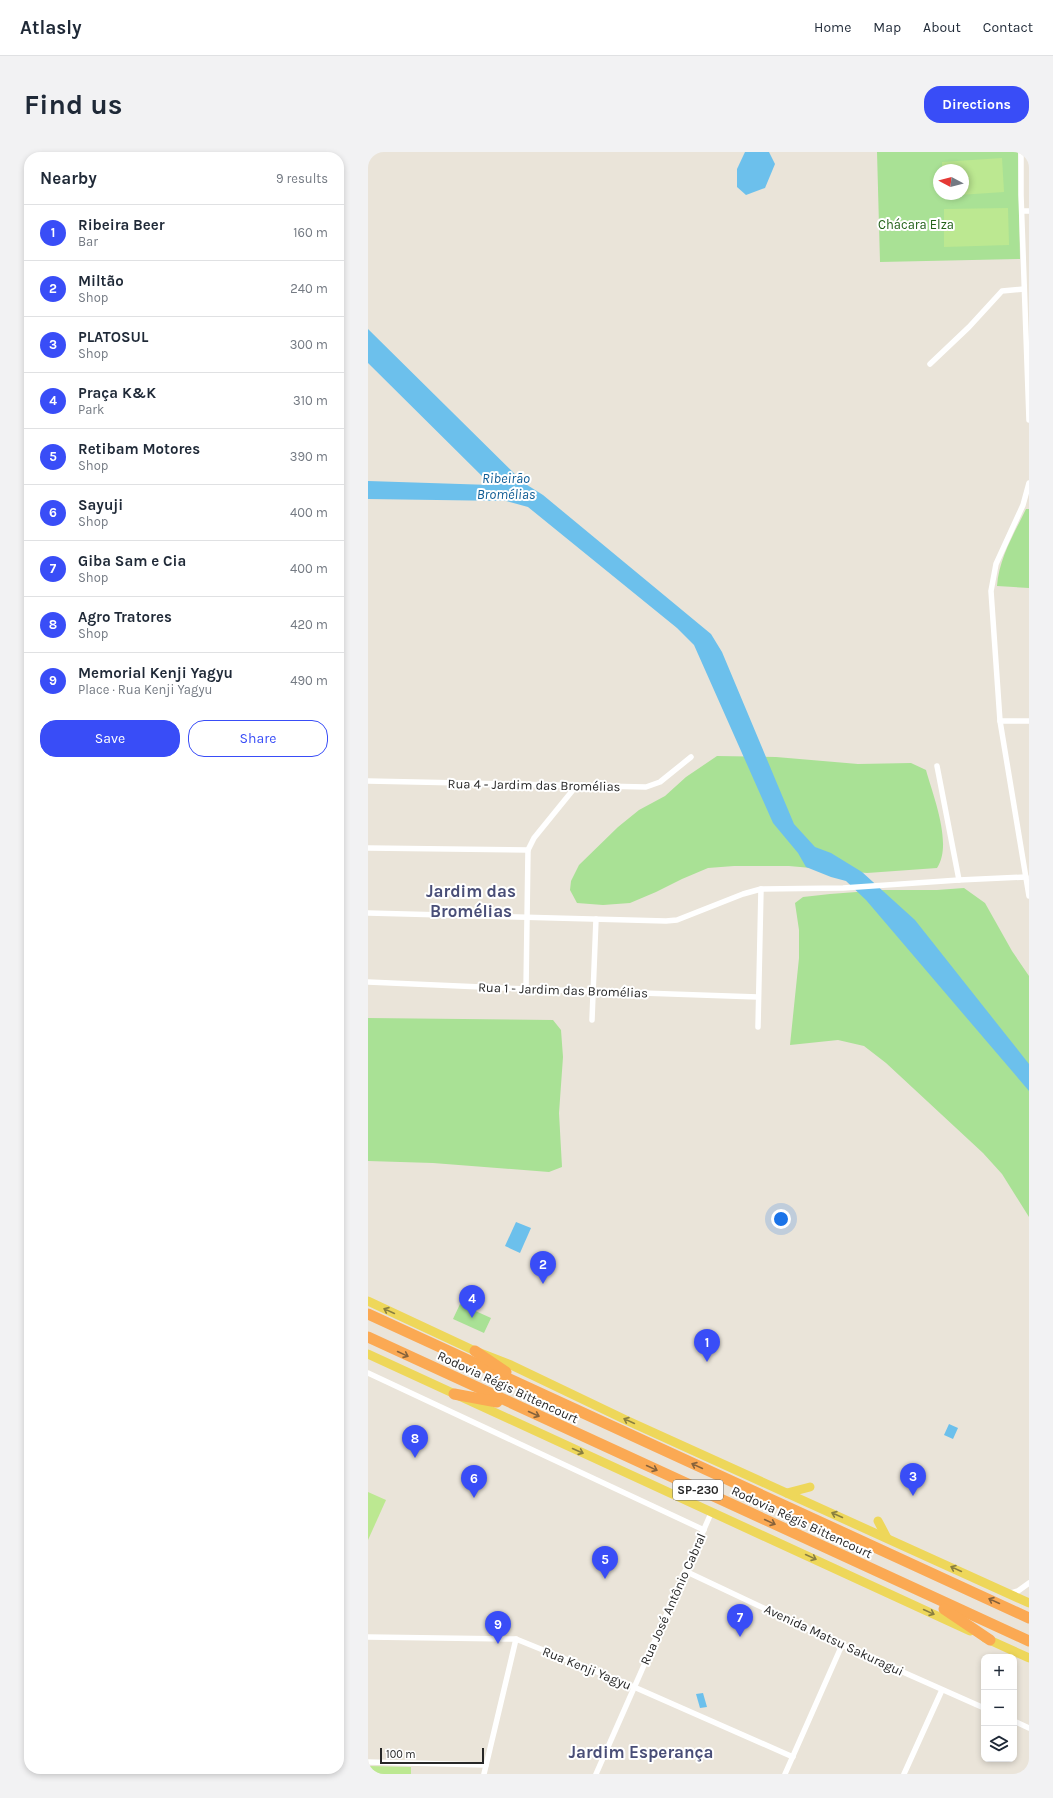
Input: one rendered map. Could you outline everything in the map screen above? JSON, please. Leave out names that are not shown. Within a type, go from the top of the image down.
[{"type":"highway","name":"Rodovia Régis Bittencourt","points":[[368,1314],[1029,1618]]},
{"type":"highway","name":"Rodovia Régis Bittencourt","points":[[368,1337],[1029,1641]]},
{"type":"highway","points":[[475,1351],[537,1392]]},
{"type":"highway","points":[[454,1394],[513,1405]]},
{"type":"highway","points":[[892,1579],[958,1618],[990,1640]]},
{"type":"main road","points":[[368,1301],[475,1351],[511,1365],[628,1421],[1029,1603]]},
{"type":"main road","points":[[368,1354],[1029,1658]]},
{"type":"main road","points":[[787,1493],[810,1487]]},
{"type":"main road","points":[[878,1521],[886,1538]]},
{"type":"street","points":[[1029,158],[1021,155],[1029,420]]},
{"type":"street","points":[[1022,211],[1029,211]]},
{"type":"street","points":[[930,364],[969,327],[1002,291],[1024,289]]},
{"type":"street","points":[[1029,484],[1023,505],[996,564],[991,591],[1000,721],[1029,896]]},
{"type":"street","points":[[1000,721],[1029,721]]},
{"type":"street","name":"Rua 4 - Jardim das Bromélias","points":[[368,781],[577,785],[641,788],[651,786],[664,779],[691,758]]},
{"type":"street","points":[[936,766],[959,880]]},
{"type":"street","points":[[526,989],[528,850],[534,838],[577,785]]},
{"type":"street","points":[[368,848],[528,850]]},
{"type":"street","points":[[368,913],[666,921],[677,920],[743,894],[761,890],[843,888],[1026,877]]},
{"type":"street","points":[[758,1027],[761,890]]},
{"type":"street","points":[[592,1020],[596,919]]},
{"type":"street","name":"Rua 1 - Jardim das Bromélias","points":[[368,982],[593,992],[758,997]]},
{"type":"street","points":[[368,1373],[704,1530]]},
{"type":"street","name":"Rua José Antônio Cabral","points":[[596,1774],[712,1511]]},
{"type":"street","name":"Avenida Matsu Sakuragui","points":[[685,1571],[842,1645],[981,1707]]},
{"type":"street","points":[[1008,1594],[1018,1591],[1029,1583]]},
{"type":"street","name":"Rua Kenji Yagyu","points":[[368,1637],[516,1639],[634,1687],[793,1757]]},
{"type":"street","points":[[484,1774],[516,1639]]},
{"type":"street","points":[[785,1774],[842,1645]]},
{"type":"street","points":[[904,1774],[942,1690]]},
{"type":"street","points":[[1017,1722],[1029,1728]]},
{"type":"street","points":[[368,1762],[486,1765]]},
{"type":"green space","name":"Chácara Elza","points":[[877,152],[1018,152],[1020,259],[880,262]]},
{"type":"green space","points":[[1002,158],[1004,192],[969,194],[969,164],[942,164],[942,162]]},
{"type":"green space","points":[[1008,208],[1009,245],[944,247],[944,209]]},
{"type":"green space","points":[[1026,509],[1029,509],[1029,588],[997,586],[998,576],[1004,556]]},
{"type":"green space","points":[[717,756],[776,757],[858,764],[911,763],[926,770],[937,806],[942,833],[943,846],[941,858],[937,868],[867,873],[789,866],[734,866],[708,868],[630,903],[603,905],[577,903],[570,890],[571,881],[579,865],[618,827],[639,810],[665,796],[686,777]]},
{"type":"green space","points":[[964,888],[985,903],[1012,951],[1029,976],[1029,1217],[1002,1174],[983,1153],[886,1063],[864,1046],[838,1040],[790,1045],[799,958],[799,930],[795,903],[803,897],[830,894],[883,890],[937,890]]},
{"type":"green space","points":[[368,1018],[553,1020],[561,1030],[563,1057],[559,1113],[562,1167],[549,1172],[433,1163],[368,1161]]},
{"type":"green space","points":[[460,1304],[491,1318],[484,1333],[453,1319]]},
{"type":"green space","points":[[368,1492],[386,1500],[368,1540]]},
{"type":"green space","points":[[368,1766],[411,1767],[411,1774],[368,1774]]},
{"type":"water","points":[[745,152],[769,152],[775,164],[765,188],[746,195],[737,187],[737,169]]},
{"type":"water","name":"Ribeirão Bromélias","points":[[368,329],[524,483],[543,495],[711,634],[722,652],[794,824],[815,847],[831,853],[862,872],[915,920],[1029,1064],[1029,1091],[866,900],[846,881],[806,867],[798,853],[773,823],[694,645],[677,628],[528,507],[506,501],[368,499],[368,481],[491,485],[368,363]]},
{"type":"water","points":[[516,1222],[531,1228],[520,1253],[505,1246]]},
{"type":"water","points":[[949,1424],[958,1428],[953,1439],[944,1435]]},
{"type":"water","points":[[703,1693],[707,1707],[700,1708],[696,1694]]},
{"type":"place","name":"Miltão","points":[[543,1284]]},
{"type":"place","name":"Praça K&K","points":[[472,1318]]},
{"type":"place","name":"Ribeira Beer","points":[[707,1362]]},
{"type":"place","name":"Agro Tratores","points":[[415,1458]]},
{"type":"place","name":"PLATOSUL","points":[[913,1496]]},
{"type":"place","name":"Sayuji","points":[[474,1498]]},
{"type":"place","name":"Retibam Motores","points":[[605,1579]]},
{"type":"place","name":"Giba Sam e Cia","points":[[740,1637]]},
{"type":"place","name":"Memorial Kenji Yagyu","points":[[498,1644]]},
{"type":"district","name":"Jardim das Bromélias","points":[[471,901]]},
{"type":"district","name":"Jardim Esperança","points":[[641,1752]]}]
